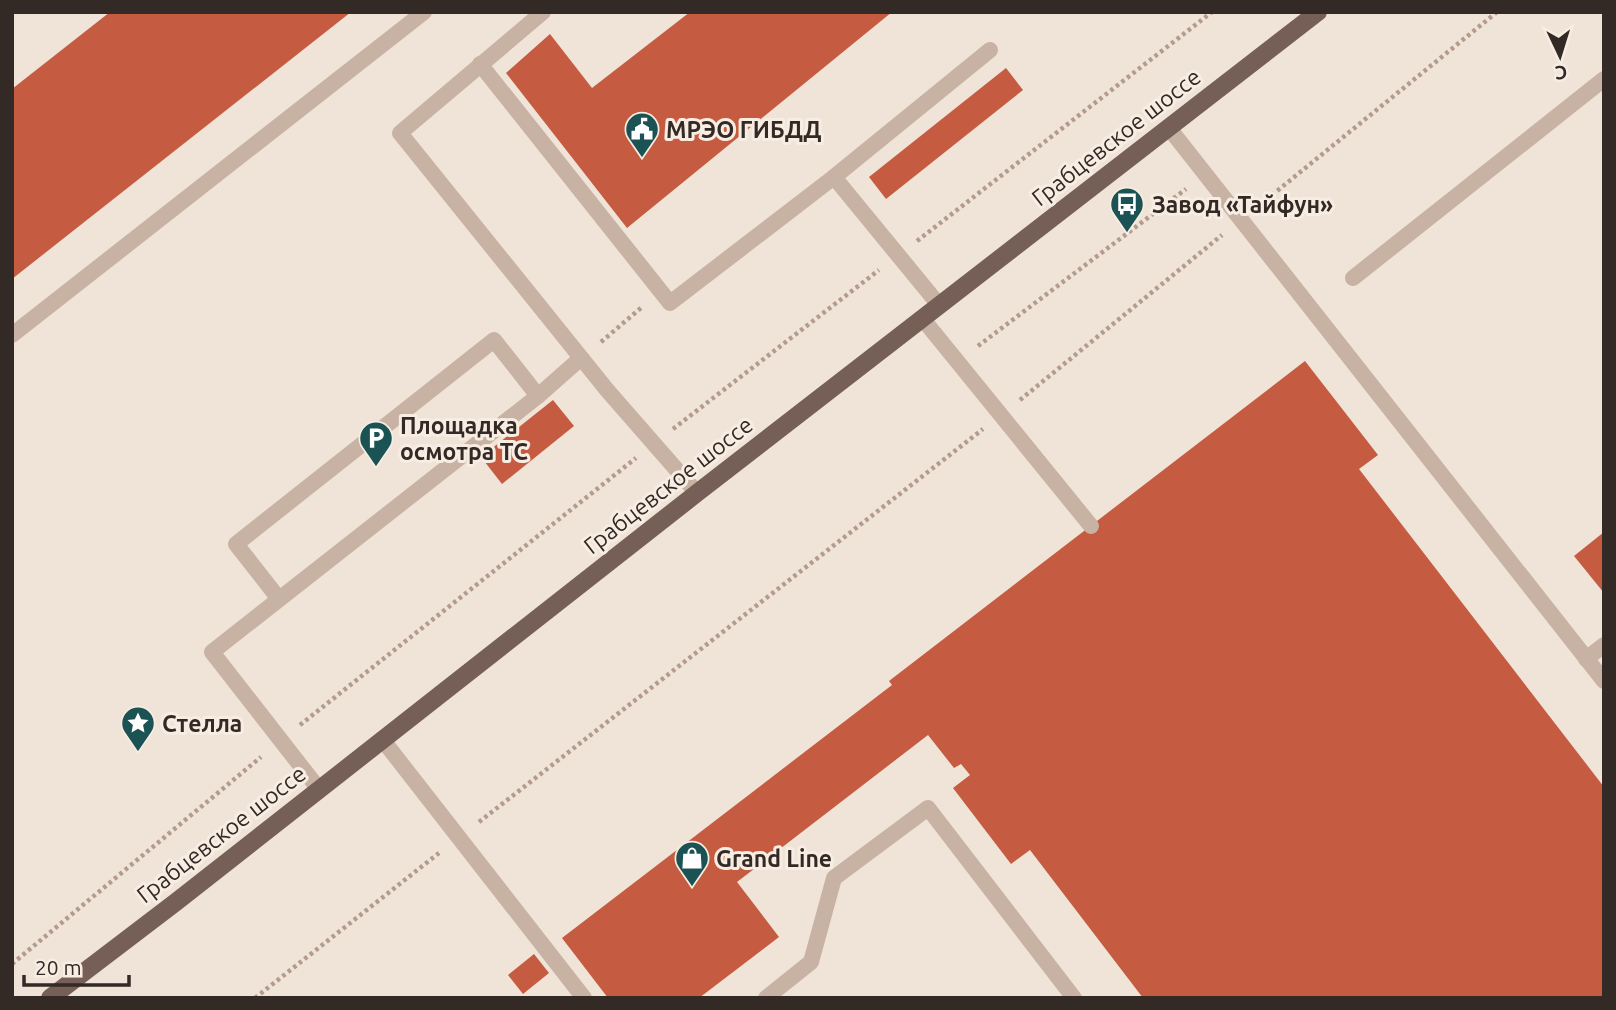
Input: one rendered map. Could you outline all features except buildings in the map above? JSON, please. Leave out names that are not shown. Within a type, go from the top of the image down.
[{"type":"main road","name":"Грабцевское шоссе","points":[[50,998],[1318,12]]},
{"type":"lane","points":[[12,335],[424,12]]},
{"type":"lane","points":[[543,12],[400,133],[581,358],[697,493]]},
{"type":"lane","points":[[480,64],[670,303],[834,177],[990,50]]},
{"type":"lane","points":[[1353,278],[1604,79]]},
{"type":"lane","points":[[1169,128],[1604,681]]},
{"type":"lane","points":[[834,177],[939,305]]},
{"type":"lane","points":[[922,318],[1091,526]]},
{"type":"lane","points":[[279,600],[236,544],[494,340],[538,396]]},
{"type":"lane","points":[[318,788],[212,652],[538,396],[581,358]]},
{"type":"lane","points":[[1586,659],[1604,645]]},
{"type":"lane","points":[[382,739],[584,998]]},
{"type":"lane","points":[[766,998],[811,962],[834,878],[928,808],[1074,998]]},
{"type":"path","points":[[12,964],[282,739],[654,444],[1212,12]]},
{"type":"path","points":[[255,998],[1001,415],[1497,12]]},
{"type":"path","points":[[957,362],[1205,174]]},
{"type":"path","points":[[581,358],[661,292]]},
{"type":"place","name":"МРЭО ГИБДД","points":[[642,159]]},
{"type":"place","name":"Завод «Тайфун»","points":[[1127,234]]},
{"type":"place","name":"Площадка осмотра ТС","points":[[376,468]]},
{"type":"place","name":"Стелла","points":[[138,753]]},
{"type":"place","name":"Grand Line","points":[[692,888]]}]
